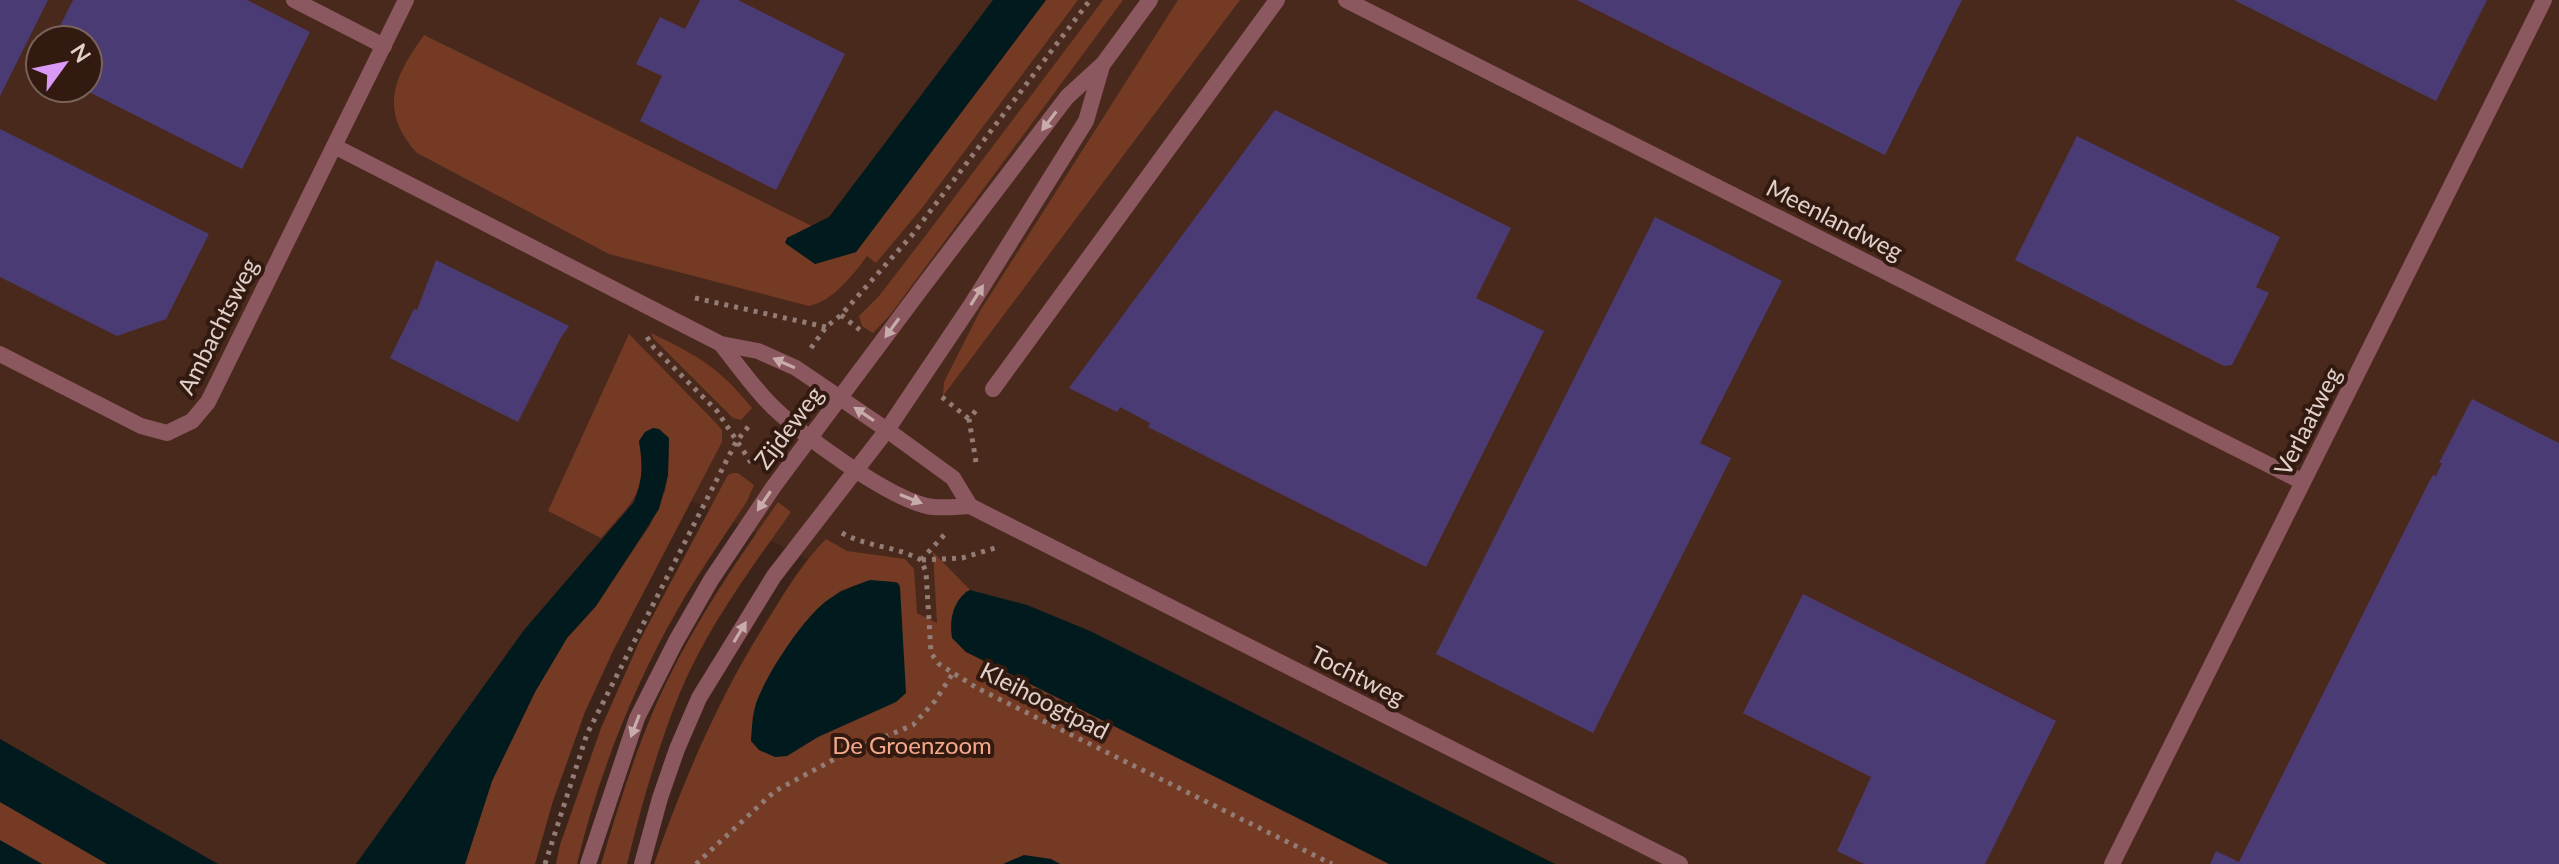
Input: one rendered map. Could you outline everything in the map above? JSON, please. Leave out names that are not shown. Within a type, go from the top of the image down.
[{"type":"street","points":[[294,0],[384,46]]},
{"type":"street","name":"Ambachtsweg","points":[[0,354],[141,426],[167,433],[192,421],[208,402],[406,0]]},
{"type":"street","name":"Zijdeweg","points":[[588,864],[637,718],[711,580],[810,438],[1067,97],[1103,64],[1150,0]]},
{"type":"street","points":[[993,389],[1277,0]]},
{"type":"street","name":"Meenlandweg","points":[[1346,0],[2303,482]]},
{"type":"street","name":"Verlaatweg","points":[[2112,864],[2544,0]]},
{"type":"street","name":"Zijdeweg","points":[[642,864],[664,785],[699,698],[774,576],[887,430],[971,305],[1086,121],[1103,64]]},
{"type":"street","points":[[334,146],[721,344],[758,351],[796,368],[840,398]]},
{"type":"street","points":[[721,344],[768,403],[810,438]]},
{"type":"street","name":"Tochtweg","points":[[840,398],[953,478],[970,506]]},
{"type":"street","name":"Tochtweg","points":[[810,438],[892,492],[931,507],[970,506],[1680,864]]},
{"type":"path","points":[[618,292],[654,348],[717,411],[736,442]]},
{"type":"path","points":[[685,297],[826,327]]},
{"type":"path","points":[[819,519],[852,538],[875,547],[909,553],[921,560],[962,558],[995,548],[1014,528]]},
{"type":"path","name":"Kleihoogtpad","points":[[921,560],[926,572],[931,653],[939,664],[977,688],[1332,864]]},
{"type":"path","points":[[696,864],[775,791],[846,753],[913,725],[935,701],[953,673]]},
{"type":"shaded area","points":[[0,0],[2559,0],[2559,864],[1450,864],[874,593],[653,481],[372,864],[198,864],[0,750]]},
{"type":"green space","points":[[1046,0],[1078,0],[922,208],[876,263],[867,256],[834,293],[809,306],[609,254],[417,153],[397,122],[394,108],[398,79],[424,35],[812,226],[787,238],[815,264],[856,252]]},
{"type":"green space","points":[[1103,0],[1123,0],[890,315],[873,333],[862,326],[859,316],[879,296]]},
{"type":"green space","points":[[1178,0],[1240,0],[943,396],[944,382],[980,311]]},
{"type":"green space","points":[[651,333],[706,363],[752,408],[741,420],[733,418]]},
{"type":"green space","points":[[629,334],[722,430],[722,442],[613,651],[585,712],[553,801],[535,864],[465,864],[492,781],[535,692],[567,638],[596,606],[650,525],[665,491],[669,438],[639,441],[641,474],[635,496],[601,538],[548,511]]},
{"type":"green space","points":[[738,473],[754,485],[747,501],[686,595],[646,669],[606,765],[577,864],[556,864],[601,728],[640,640],[728,475]]},
{"type":"green space","points":[[778,502],[791,512],[715,623],[679,695],[650,779],[627,864],[601,864],[632,765],[681,653]]},
{"type":"green space","name":"De Groenzoom","points":[[826,539],[847,551],[905,559],[914,569],[917,613],[937,623],[933,552],[970,590],[964,592],[1450,864],[654,864],[678,799],[736,673],[778,603]],"holes":[[[870,580],[751,741],[756,703],[806,622],[840,591]]]},
{"type":"green space","points":[[0,750],[198,864],[0,864]]},
{"type":"water","points":[[993,0],[1046,0],[856,252],[815,264],[785,243],[787,238],[829,217]]},
{"type":"water","points":[[653,428],[669,438],[668,475],[659,509],[596,606],[567,638],[535,692],[492,781],[465,864],[356,864],[524,630],[634,502],[641,472],[639,441],[645,432]]},
{"type":"water","points":[[870,580],[894,582],[900,587],[906,693],[896,702],[818,737],[787,756],[775,757],[759,750],[751,741],[755,709],[767,679],[785,649],[825,602]]},
{"type":"water","points":[[970,590],[1027,605],[1090,631],[1555,864],[1389,864],[966,652],[952,638],[951,624],[956,604]]},
{"type":"water","points":[[0,739],[218,864],[107,864],[0,802]]},
{"type":"water","points":[[0,840],[42,864],[0,864]]},
{"type":"water","points":[[1024,855],[1051,859],[1060,864],[1003,864]]},
{"type":"building","points":[[0,0],[48,0],[36,24],[24,24],[24,48],[0,96]]},
{"type":"building","points":[[73,0],[247,0],[310,32],[242,169],[104,100],[104,24],[61,24]]},
{"type":"building","points":[[700,0],[738,0],[845,54],[776,190],[640,121],[662,76],[636,64],[660,17],[685,29]]},
{"type":"building","points":[[1577,0],[1962,0],[1885,155]]},
{"type":"building","points":[[2234,0],[2487,0],[2436,101]]},
{"type":"building","points":[[1275,110],[1511,228],[1476,298],[1544,331],[1426,567],[1148,427],[1150,423],[1120,407],[1117,412],[1069,388]]},
{"type":"building","points":[[0,129],[209,234],[166,319],[117,336],[0,277]]},
{"type":"building","points":[[2077,136],[2280,237],[2256,287],[2269,293],[2232,365],[2224,366],[2015,260]]},
{"type":"building","points":[[1655,217],[1782,281],[1700,443],[1731,458],[1593,733],[1436,654]]},
{"type":"building","points":[[436,260],[569,326],[518,422],[390,358],[414,309],[417,310]]},
{"type":"building","points":[[2472,399],[2559,443],[2559,864],[2210,864],[2216,851],[2239,862],[2429,482],[2433,475],[2436,476],[2442,463],[2439,463]]},
{"type":"building","points":[[1803,594],[2056,721],[1985,864],[1864,864],[1837,851],[1871,777],[1743,713]]}]
